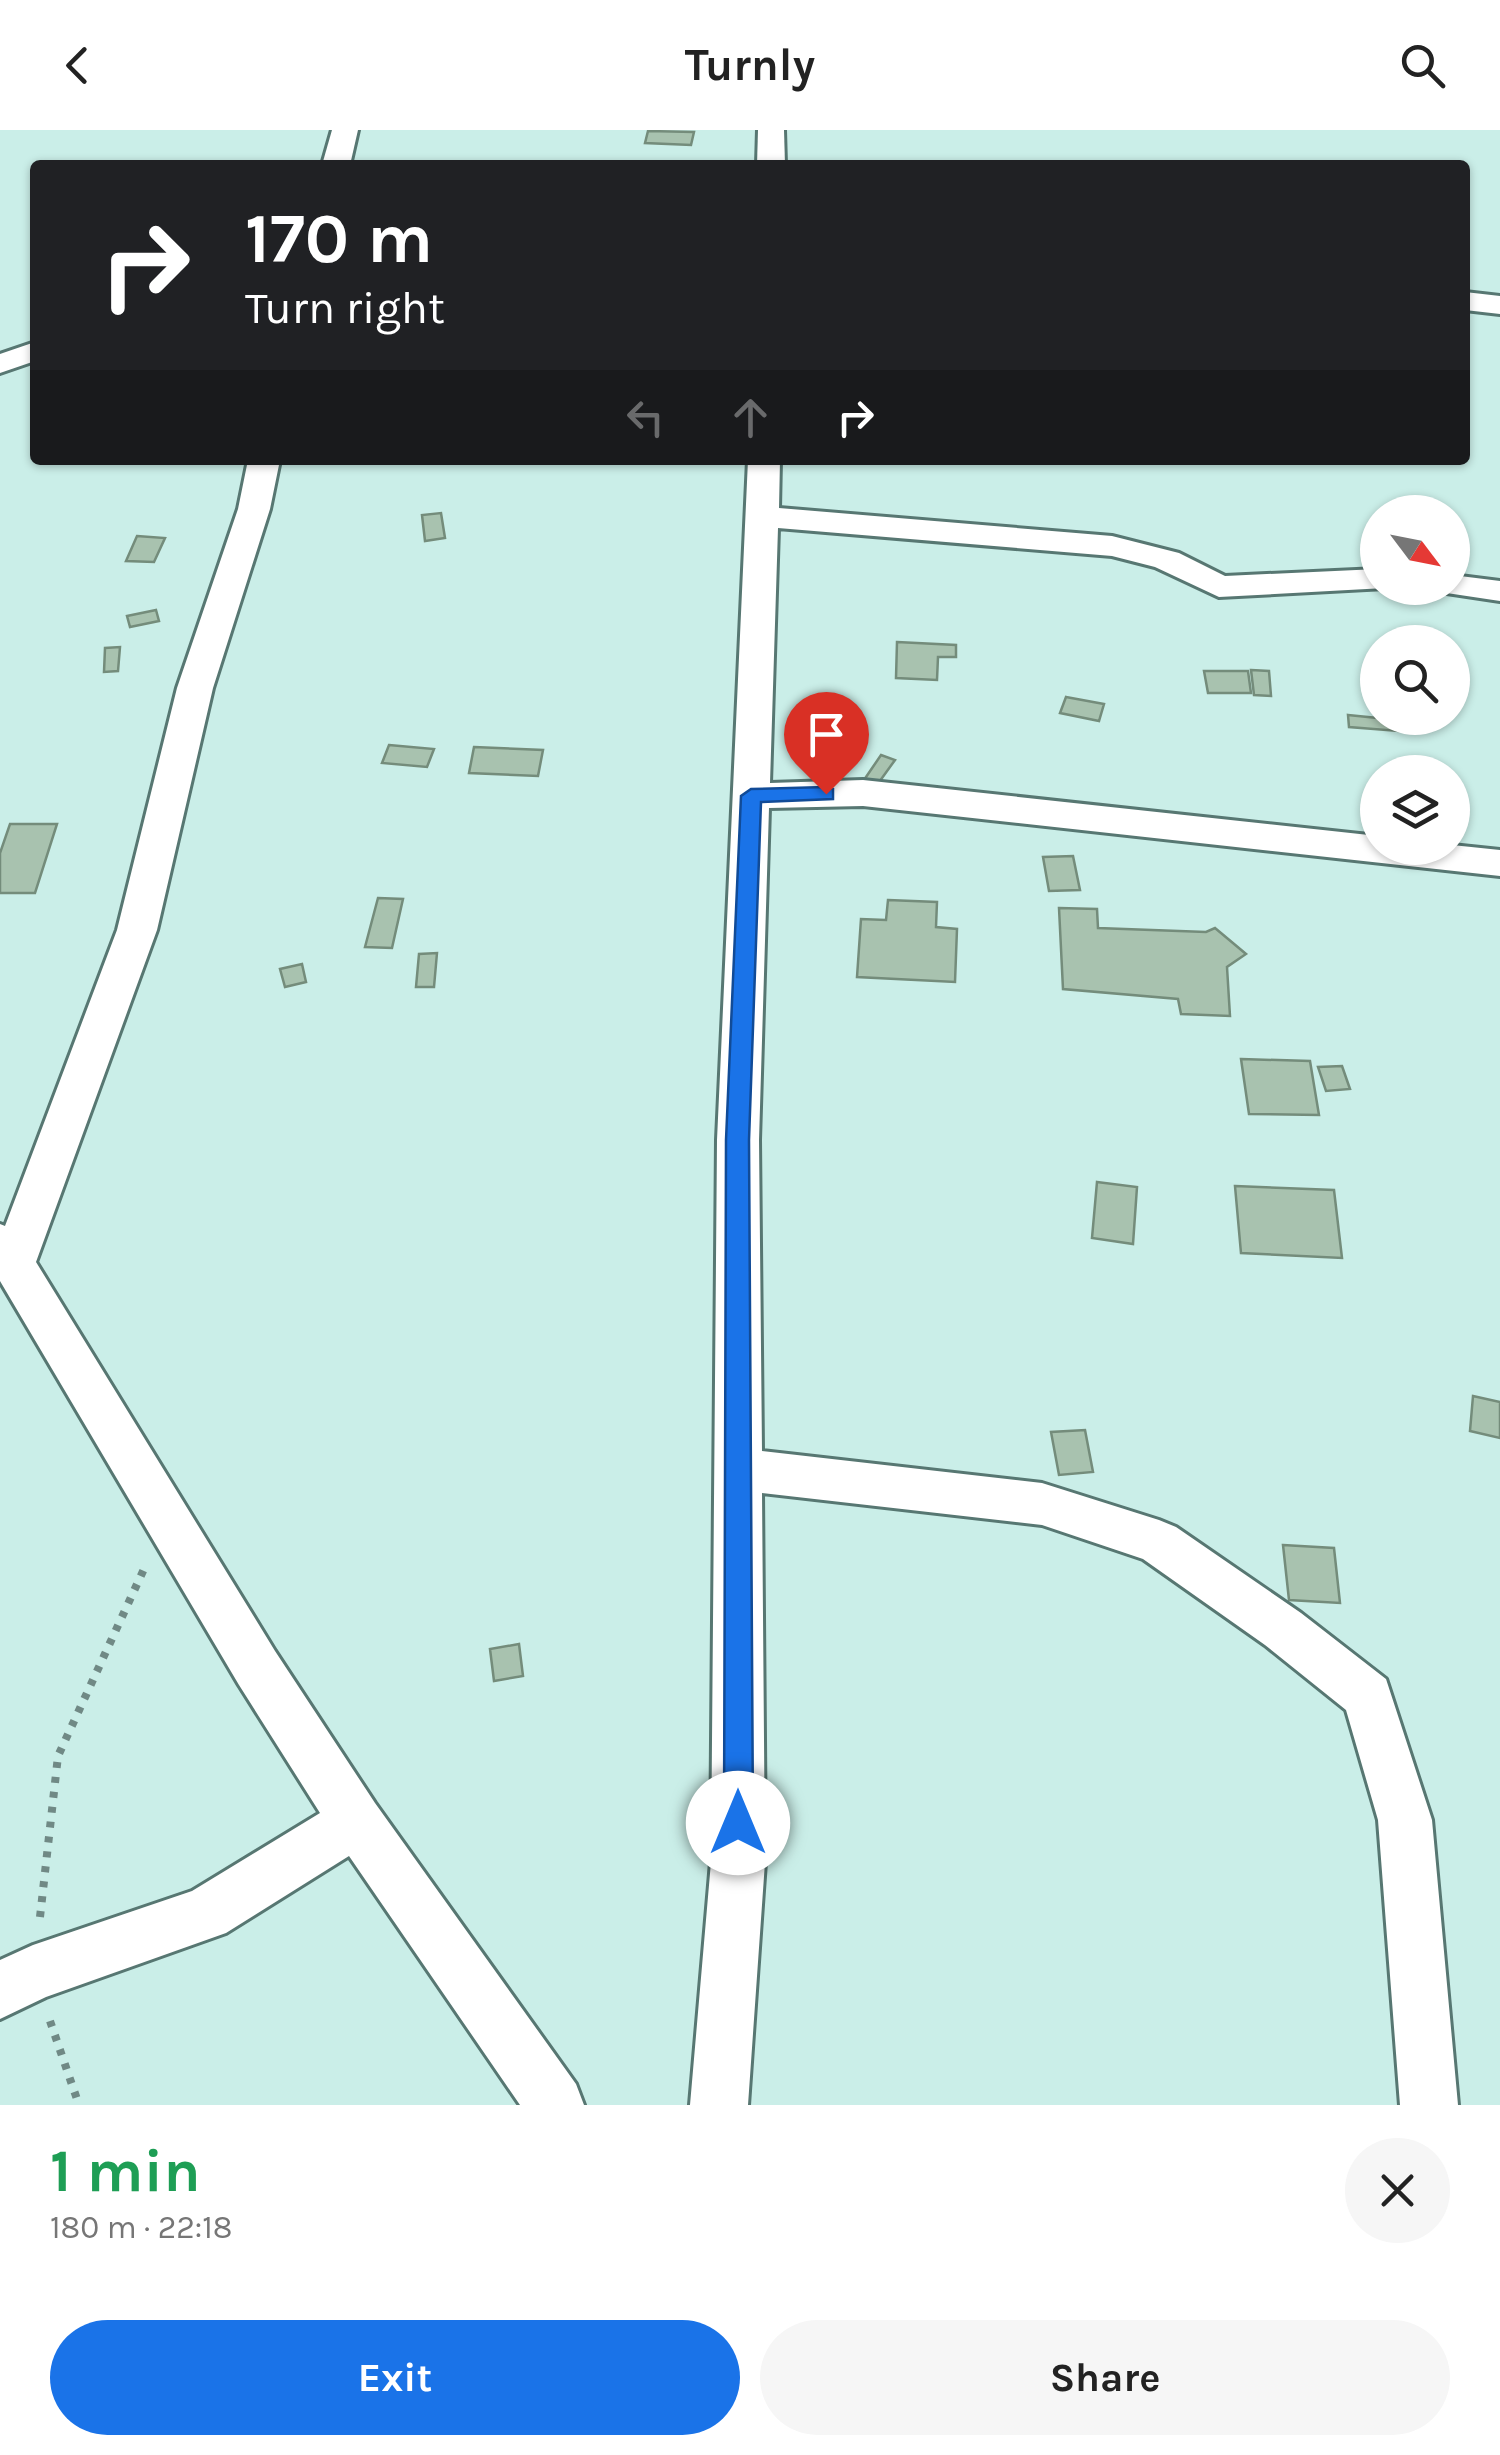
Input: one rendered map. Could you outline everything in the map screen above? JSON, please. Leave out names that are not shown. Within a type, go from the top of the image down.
[{"type":"street","points":[[337,160],[346,130]]},
{"type":"street","points":[[771,130],[771,160]]},
{"type":"street","points":[[1470,302],[1500,305]]},
{"type":"street","points":[[0,364],[30,352]]},
{"type":"street","points":[[263,465],[254,509],[195,688],[137,930],[6,1255],[257,1668],[356,1821],[555,2105]]},
{"type":"street","points":[[719,2105],[738,1862],[738,1140],[764,465]]},
{"type":"street","points":[[762,517],[1112,546],[1167,560],[1219,587],[1360,580]]},
{"type":"street","points":[[1470,588],[1500,591]]},
{"type":"street","points":[[751,796],[863,793],[1500,863]]},
{"type":"street","points":[[738,1468],[1042,1504],[1159,1542],[1283,1629],[1368,1696],[1405,1820],[1429,2105]]},
{"type":"street","points":[[16,1982],[206,1914],[356,1821]]},
{"type":"path","points":[[80,2105],[16,1982],[58,1756],[167,1518]]},
{"type":"building","points":[[648,131],[694,132],[691,145],[645,143]]},
{"type":"building","points":[[441,513],[445,538],[425,541],[422,515]]},
{"type":"building","points":[[137,536],[165,538],[154,562],[126,561]]},
{"type":"building","points":[[156,610],[159,621],[130,627],[127,616]]},
{"type":"building","points":[[897,642],[956,645],[956,657],[938,657],[937,680],[896,678]]},
{"type":"building","points":[[120,647],[118,671],[104,672],[105,648]]},
{"type":"building","points":[[1251,670],[1269,671],[1271,696],[1254,695]]},
{"type":"building","points":[[1204,671],[1248,671],[1251,693],[1208,693]]},
{"type":"building","points":[[1066,697],[1104,704],[1099,721],[1060,713]]},
{"type":"building","points":[[1348,715],[1360,716],[1360,728],[1349,727]]},
{"type":"building","points":[[389,745],[434,749],[427,767],[382,763]]},
{"type":"building","points":[[474,747],[543,750],[538,776],[469,773]]},
{"type":"building","points":[[881,755],[895,760],[877,785],[864,780]]},
{"type":"building","points":[[10,824],[57,824],[35,893],[0,893],[0,853]]},
{"type":"building","points":[[1073,856],[1080,890],[1049,891],[1043,857]]},
{"type":"building","points":[[378,898],[403,899],[392,948],[365,947]]},
{"type":"building","points":[[888,900],[937,902],[936,927],[957,929],[955,982],[857,977],[861,919],[886,920]]},
{"type":"building","points":[[1059,908],[1097,909],[1098,928],[1206,932],[1215,928],[1246,954],[1227,967],[1230,1016],[1181,1014],[1178,999],[1063,989]]},
{"type":"building","points":[[437,953],[434,987],[416,987],[419,954]]},
{"type":"building","points":[[302,964],[306,982],[285,987],[280,969]]},
{"type":"building","points":[[1241,1059],[1310,1061],[1319,1115],[1249,1114]]},
{"type":"building","points":[[1342,1066],[1350,1089],[1326,1091],[1318,1067]]},
{"type":"building","points":[[1097,1182],[1137,1187],[1133,1244],[1092,1238]]},
{"type":"building","points":[[1235,1186],[1334,1190],[1342,1258],[1241,1253]]},
{"type":"building","points":[[1473,1396],[1500,1402],[1500,1438],[1470,1431]]},
{"type":"building","points":[[1085,1430],[1093,1472],[1059,1475],[1051,1432]]},
{"type":"building","points":[[1283,1545],[1334,1548],[1340,1603],[1289,1600]]},
{"type":"building","points":[[519,1644],[523,1676],[494,1681],[490,1649]]},
{"type":"route","points":[[738,1823],[738,1140],[751,796],[826,794]]}]
